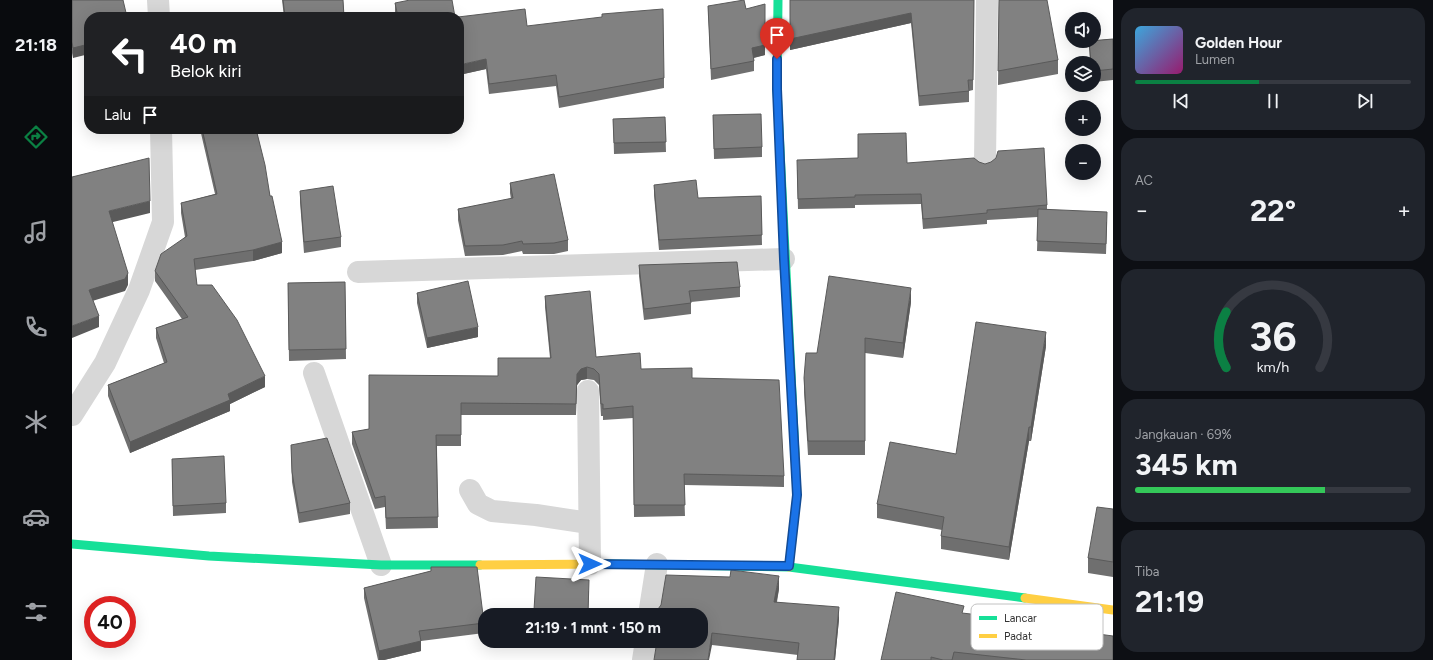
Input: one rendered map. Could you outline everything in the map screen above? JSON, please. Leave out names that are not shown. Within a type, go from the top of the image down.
[{"type":"street","points":[[158,0],[159,12]]},
{"type":"street","points":[[778,0],[777,89],[784,259],[797,495],[789,566]]},
{"type":"street","points":[[985,162],[987,0]]},
{"type":"street","points":[[72,415],[105,362],[139,290],[163,222],[161,134]]},
{"type":"street","points":[[358,272],[784,259]]},
{"type":"street","points":[[314,373],[381,565]]},
{"type":"street","points":[[588,390],[590,564]]},
{"type":"street","points":[[470,490],[478,504],[492,511],[536,515],[589,523]]},
{"type":"street","points":[[72,544],[209,556],[381,565],[657,564],[789,566],[1069,604]]},
{"type":"street","points":[[651,608],[657,564]]},
{"type":"street","points":[[1103,609],[1113,610]]},
{"type":"street","points":[[643,660],[645,648]]},
{"type":"building","points":[[72,0],[123,0],[126,12],[84,12],[84,45],[73,48]]},
{"type":"building","points":[[283,0],[343,0],[344,12],[284,12]]},
{"type":"building","points":[[410,0],[452,0],[454,12],[397,12],[395,3]]},
{"type":"building","points":[[744,0],[746,9],[765,4],[765,45],[752,48],[754,61],[711,69],[708,6]]},
{"type":"building","points":[[790,0],[974,0],[973,80],[968,80],[969,91],[919,96],[911,13],[790,39]]},
{"type":"building","points":[[999,0],[1047,0],[1058,60],[998,71]]},
{"type":"building","points":[[525,9],[527,26],[602,17],[602,14],[663,9],[664,78],[559,97],[556,75],[489,84],[486,59],[464,64],[464,16]]},
{"type":"building","points":[[1113,39],[1113,69],[1101,70],[1101,56],[1090,56],[1090,48],[1101,48],[1101,40]]},
{"type":"building","points":[[761,114],[762,147],[714,149],[713,115]]},
{"type":"building","points":[[665,117],[666,142],[614,143],[613,119]]},
{"type":"building","points":[[906,133],[907,163],[974,158],[985,164],[996,158],[998,151],[1044,148],[1047,205],[987,210],[987,213],[923,219],[921,194],[855,195],[855,197],[798,199],[797,160],[858,158],[858,134]]},
{"type":"building","points":[[203,134],[257,134],[265,165],[270,196],[272,196],[282,242],[253,250],[194,259],[197,285],[212,285],[237,320],[265,376],[228,394],[230,400],[130,442],[108,385],[167,362],[156,328],[188,317],[155,271],[161,254],[187,236],[181,203],[217,194]]},
{"type":"building","points":[[149,158],[150,201],[109,211],[128,273],[125,279],[89,290],[99,316],[72,326],[72,177]]},
{"type":"building","points":[[554,174],[568,240],[554,243],[523,244],[522,241],[503,245],[465,246],[458,209],[513,198],[510,183]]},
{"type":"building","points":[[696,180],[698,198],[761,196],[762,235],[659,240],[654,185]]},
{"type":"building","points":[[333,186],[341,237],[304,242],[300,191]]},
{"type":"building","points":[[1038,209],[1107,212],[1106,244],[1037,241]]},
{"type":"building","points":[[737,262],[740,287],[689,291],[691,303],[644,309],[639,265]]},
{"type":"building","points":[[829,276],[911,288],[903,343],[865,338],[865,441],[808,441],[804,378],[806,353],[817,353]]},
{"type":"building","points":[[468,281],[478,327],[427,338],[417,293]]},
{"type":"building","points":[[345,282],[346,349],[289,350],[288,283]]},
{"type":"building","points":[[590,291],[596,357],[640,353],[641,369],[692,368],[692,378],[779,380],[784,476],[684,474],[685,505],[634,505],[633,406],[603,409],[603,404],[601,404],[599,374],[594,369],[587,367],[581,369],[577,374],[576,404],[461,403],[461,435],[436,435],[438,517],[386,518],[385,496],[375,498],[352,432],[369,429],[369,375],[498,376],[498,358],[551,358],[545,296]]},
{"type":"building","points":[[976,322],[1046,332],[1031,427],[1029,427],[1009,547],[941,536],[944,517],[877,504],[890,442],[956,454]]},
{"type":"building","points":[[327,438],[350,503],[299,513],[292,472],[291,445]]},
{"type":"building","points":[[224,456],[226,503],[173,506],[172,459]]},
{"type":"building","points":[[1097,507],[1113,509],[1113,562],[1088,558]]},
{"type":"building","points":[[431,567],[477,567],[482,608],[478,608],[478,624],[419,631],[421,641],[379,651],[364,588],[431,571]]},
{"type":"building","points":[[731,570],[779,576],[774,602],[839,607],[834,660],[797,660],[799,643],[712,633],[708,660],[654,660],[656,648],[708,648],[708,608],[659,608],[661,605],[666,575],[730,577]]},
{"type":"building","points":[[536,577],[589,580],[588,608],[534,608]]},
{"type":"building","points":[[896,592],[964,606],[962,613],[971,614],[971,650],[1103,650],[1103,635],[1113,636],[1113,660],[1026,660],[954,652],[952,660],[943,660],[931,657],[931,660],[881,660]]},
{"type":"traffic: fast","points":[[778,0],[777,89],[795,454]]},
{"type":"traffic: fast","points":[[72,544],[209,556],[381,565],[480,565]]},
{"type":"traffic: fast","points":[[607,564],[789,567],[1025,598]]},
{"type":"traffic: slow","points":[[789,567],[797,495],[795,454]]},
{"type":"traffic: slow","points":[[480,565],[607,564]]},
{"type":"traffic: slow","points":[[1025,598],[1069,604]]},
{"type":"traffic: slow","points":[[1103,609],[1113,610]]},
{"type":"route","points":[[590,564],[789,566],[797,495],[790,345],[784,259],[777,59]]}]
